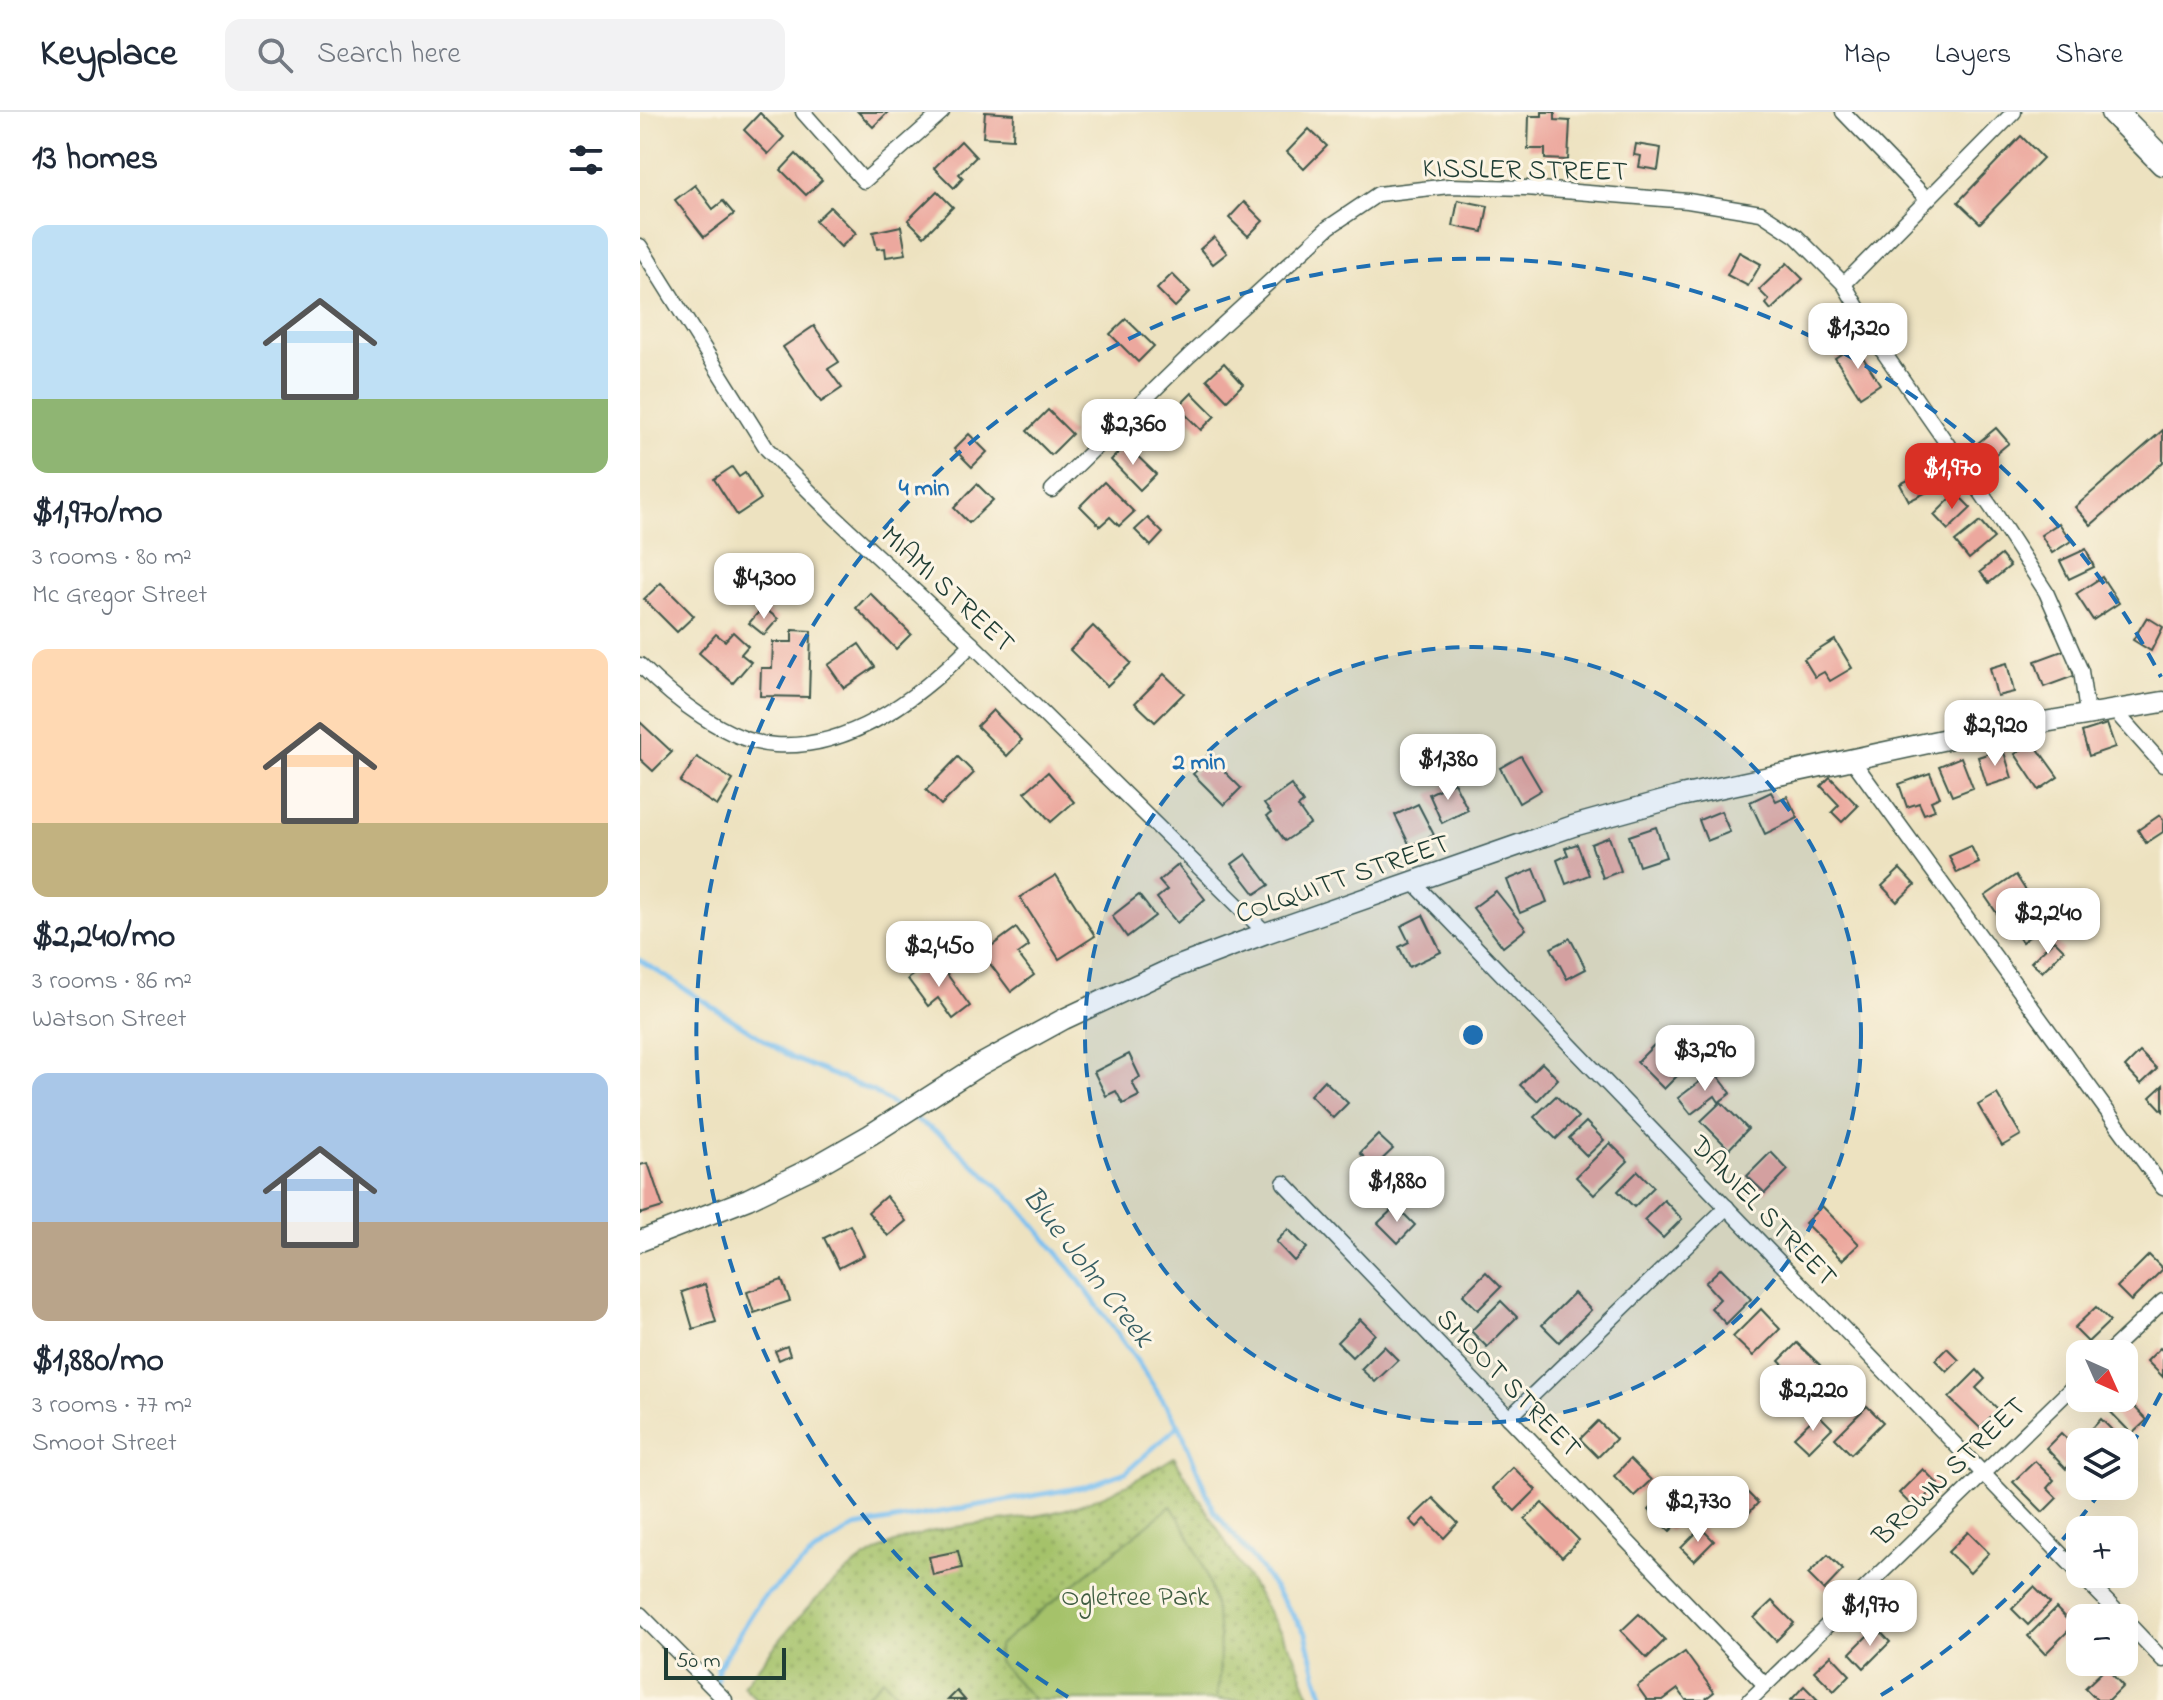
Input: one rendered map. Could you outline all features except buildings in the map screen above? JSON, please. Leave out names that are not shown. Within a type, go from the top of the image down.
[{"type":"highway","points":[[2114,112],[2163,162]]},
{"type":"street","points":[[803,112],[864,181],[942,112]]},
{"type":"street","points":[[1843,112],[1927,199]]},
{"type":"street","points":[[1844,284],[2014,112]]},
{"type":"street","name":"KISSLER STREET","points":[[1052,490],[1189,356],[1329,227],[1378,194],[1449,186],[1526,188],[1688,201],[1761,213],[1796,236],[1844,284],[1882,350],[1993,510],[2046,592],[2081,671],[2087,713]]},
{"type":"street","name":"MIAMI STREET","points":[[640,246],[767,449],[836,518],[972,644],[1266,933]]},
{"type":"street","points":[[640,665],[695,713],[742,737],[774,745],[806,743],[854,733],[943,673],[972,644]]},
{"type":"street","name":"COLQUITT STREET","points":[[640,1241],[748,1199],[814,1167],[978,1066],[1064,1019],[1171,969],[1266,933],[1573,826],[1681,796],[1956,737],[2163,702]]},
{"type":"street","points":[[2114,710],[2163,765]]},
{"type":"street","points":[[1853,761],[2163,1188]]},
{"type":"street","name":"DANIEL STREET","points":[[1413,882],[2066,1559]]},
{"type":"street","name":"SMOOT STREET","points":[[1284,1183],[1765,1685]]},
{"type":"street","points":[[1509,1418],[1727,1207]]},
{"type":"street","points":[[2122,1340],[2163,1301]]},
{"type":"street","name":"BROWN STREET","points":[[1750,1700],[2066,1393]]},
{"type":"street","name":"DANIEL STREET","points":[[2093,1588],[2109,1604]]},
{"type":"street","points":[[640,1614],[725,1700]]},
{"type":"street","name":"DANIEL STREET","points":[[2138,1634],[2163,1660]]},
{"type":"green space","name":"Ogletree Park","points":[[1174,1457],[1294,1654],[1311,1700],[757,1700],[743,1686],[829,1587],[864,1559],[888,1546],[938,1530],[1070,1508],[1124,1486]]},
{"type":"green space","points":[[1171,1506],[1197,1551],[1213,1599],[1220,1649],[1216,1700],[1034,1700],[998,1662],[998,1646]]},
{"type":"green space","points":[[883,1679],[903,1700],[861,1700]]},
{"type":"waterway","name":"Blue John Creek","points":[[640,960],[792,1058],[874,1092],[900,1109]]},
{"type":"waterway","name":"Blue John Creek","points":[[912,1117],[944,1137],[1016,1203],[1073,1272],[1135,1358],[1179,1425],[1214,1511],[1261,1569],[1306,1634],[1325,1700]]},
{"type":"waterway","points":[[716,1687],[718,1668],[760,1601],[814,1553],[855,1527],[1083,1487],[1126,1472],[1179,1425]]}]
